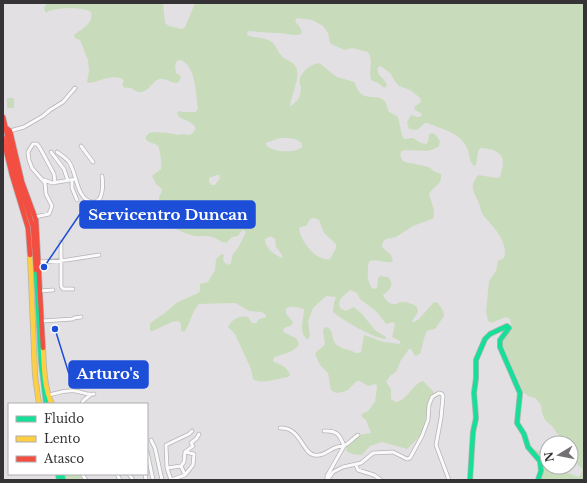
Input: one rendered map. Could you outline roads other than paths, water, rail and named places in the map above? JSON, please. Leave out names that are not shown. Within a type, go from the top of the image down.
[{"type":"street","points":[[10,131],[24,127],[43,116],[63,102],[75,88]]},
{"type":"street","points":[[3,117],[16,174],[33,232],[41,362],[46,403]]},
{"type":"street","points":[[5,127],[10,131],[22,182],[36,217],[44,366],[52,403]]},
{"type":"street","points":[[3,138],[12,175],[28,228],[30,244],[34,375],[39,403]]},
{"type":"street","points":[[36,217],[48,216],[52,206],[46,194],[44,183],[32,168],[28,156],[31,146],[35,144],[40,148],[54,174],[54,183]]},
{"type":"street","points":[[81,146],[93,162]]},
{"type":"street","points":[[50,152],[64,169],[77,200]]},
{"type":"street","points":[[57,152],[69,163],[82,194],[89,201],[95,202],[100,198],[103,190],[102,176]]},
{"type":"street","points":[[39,176],[54,183]]},
{"type":"street","points":[[46,190],[48,185],[76,179]]},
{"type":"street","points":[[61,242],[61,288],[64,290],[73,289]]},
{"type":"street","points":[[39,262],[61,261],[99,255]]},
{"type":"street","points":[[40,291],[54,290]]},
{"type":"street","points":[[42,320],[73,319],[81,317]]},
{"type":"street","points":[[469,480],[471,472],[470,460],[473,432],[476,418],[474,393],[476,360],[485,339],[490,334],[507,326],[509,328],[500,340],[500,347],[520,393],[517,423],[524,434],[528,447],[540,461],[541,471],[538,480]]},
{"type":"street","points":[[49,395],[72,391],[90,395]]},
{"type":"street","points":[[327,479],[333,472],[343,467],[356,465],[373,453],[393,452],[406,459],[410,458],[422,436],[428,420],[428,410],[432,397],[439,393],[443,396],[436,446],[449,480]]},
{"type":"street","points":[[82,403],[90,395],[94,394]]},
{"type":"street","points":[[280,428],[292,430],[309,452],[314,455],[326,454],[336,447],[344,446]]},
{"type":"street","points":[[185,452],[194,454],[194,466],[185,475],[171,480],[167,468],[166,445],[189,434],[192,431]]},
{"type":"street","points":[[324,431],[334,431],[338,434],[344,446]]},
{"type":"street","points":[[185,475],[182,466],[185,452],[193,446],[191,443],[199,434]]},
{"type":"street","points":[[327,479],[344,446],[358,435]]},
{"type":"street","points":[[148,455],[153,480],[162,479],[155,448],[151,440]]},
{"type":"street","points":[[148,450],[155,448]]},
{"type":"street","points":[[356,465],[358,470],[374,475],[381,480]]},
{"type":"street","points":[[167,468],[182,466]]},
{"type":"place","name":"Servicentro Duncan","points":[[44,267]]},
{"type":"place","name":"Arturo's","points":[[55,329]]}]
